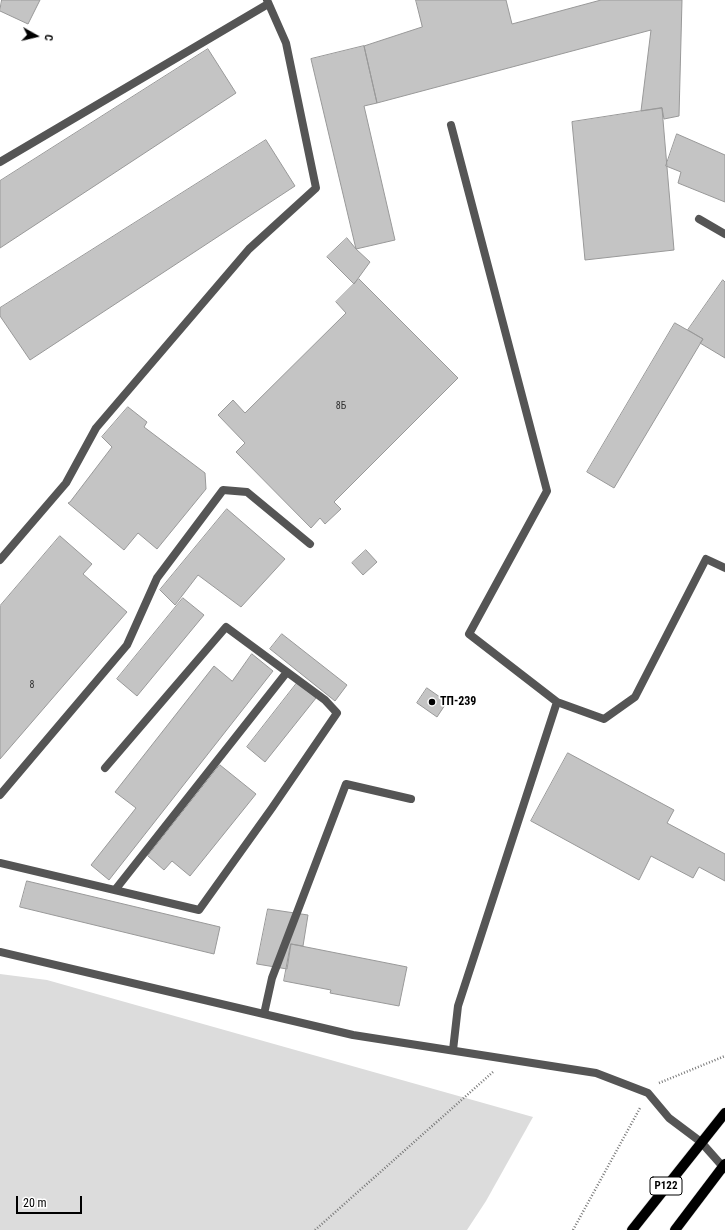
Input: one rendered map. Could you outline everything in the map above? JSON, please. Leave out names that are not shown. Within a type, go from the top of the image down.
[{"type":"main road","name":"Р122","points":[[632,1230],[725,1113]]},
{"type":"main road","name":"Р122","points":[[675,1230],[724,1167]]},
{"type":"lane","points":[[0,162],[267,2],[286,43],[316,188],[249,249],[96,428],[66,483],[1,558]]},
{"type":"lane","points":[[451,125],[547,491],[469,634],[557,702],[604,719],[635,697],[706,559],[725,568]]},
{"type":"lane","points":[[699,219],[725,234]]},
{"type":"lane","points":[[0,795],[128,645],[157,578],[223,490],[247,492],[310,544]]},
{"type":"lane","points":[[0,863],[198,910],[272,808],[337,713],[325,700],[226,627],[105,768]]},
{"type":"lane","points":[[114,890],[287,672]]},
{"type":"lane","points":[[453,1050],[458,1006],[557,702]]},
{"type":"lane","points":[[264,1014],[272,978],[346,784],[411,799]]},
{"type":"lane","points":[[0,952],[353,1036],[453,1050],[596,1073],[648,1093],[669,1118],[701,1142],[724,1167]]},
{"type":"path","points":[[315,1230],[508,1059]]},
{"type":"path","points":[[573,1230],[616,1152]]},
{"type":"shaded area","points":[[0,974],[47,980],[533,1117],[486,1201],[467,1230],[0,1230]]},
{"type":"building","points":[[2,0],[40,0],[28,24],[0,11]]},
{"type":"building","points":[[416,0],[506,0],[512,24],[601,0],[682,0],[679,116],[664,119],[662,108],[641,111],[651,30],[377,103],[364,46],[422,27]]},
{"type":"building","points":[[364,46],[377,103],[364,106],[395,240],[356,249],[311,59]]},
{"type":"building","points":[[208,49],[236,93],[0,248],[0,181]]},
{"type":"building","points":[[662,108],[674,250],[585,260],[572,122]]},
{"type":"building","points":[[677,134],[725,155],[725,202],[678,183],[681,172],[666,166]]},
{"type":"building","points":[[266,140],[295,186],[30,360],[0,316],[0,308]]},
{"type":"building","points":[[347,238],[370,262],[354,284],[327,257]]},
{"type":"building","points":[[359,279],[458,378],[334,502],[341,509],[325,524],[320,518],[311,528],[236,452],[245,443],[218,415],[233,400],[245,413],[346,313],[336,302]]},
{"type":"building","points":[[723,280],[725,282],[725,358],[700,343],[703,339],[688,330]]},
{"type":"building","points":[[675,323],[703,339],[614,488],[587,472]]},
{"type":"building","points":[[128,407],[147,422],[144,427],[205,473],[206,489],[157,549],[138,533],[124,550],[68,503],[112,447],[102,437]]},
{"type":"building","points":[[227,509],[285,559],[241,607],[198,575],[175,605],[160,590]]},
{"type":"building","points":[[60,536],[92,564],[83,574],[127,612],[0,759],[0,606]]},
{"type":"building","points":[[366,550],[377,562],[363,575],[352,563]]},
{"type":"building","points":[[183,598],[204,615],[137,696],[117,679]]},
{"type":"building","points":[[282,634],[347,685],[335,701],[270,649]]},
{"type":"building","points":[[252,654],[273,671],[109,880],[91,865],[136,808],[115,792],[214,666],[232,681]]},
{"type":"building","points":[[297,683],[316,698],[265,762],[247,747]]},
{"type":"building","name":"ТП-239","points":[[427,688],[447,702],[437,717],[417,703]]},
{"type":"building","points":[[568,753],[674,810],[667,823],[725,854],[725,881],[699,867],[693,878],[651,856],[639,880],[531,821]]},
{"type":"building","points":[[220,765],[256,794],[190,876],[172,861],[164,870],[148,856]]},
{"type":"building","points":[[27,881],[220,927],[214,954],[20,907]]},
{"type":"building","points":[[268,909],[308,915],[303,946],[291,944],[287,969],[257,964]]},
{"type":"building","points":[[291,944],[407,967],[399,1006],[330,993],[331,990],[284,981]]},
{"type":"place","name":"ТП-239","points":[[432,702]]}]
